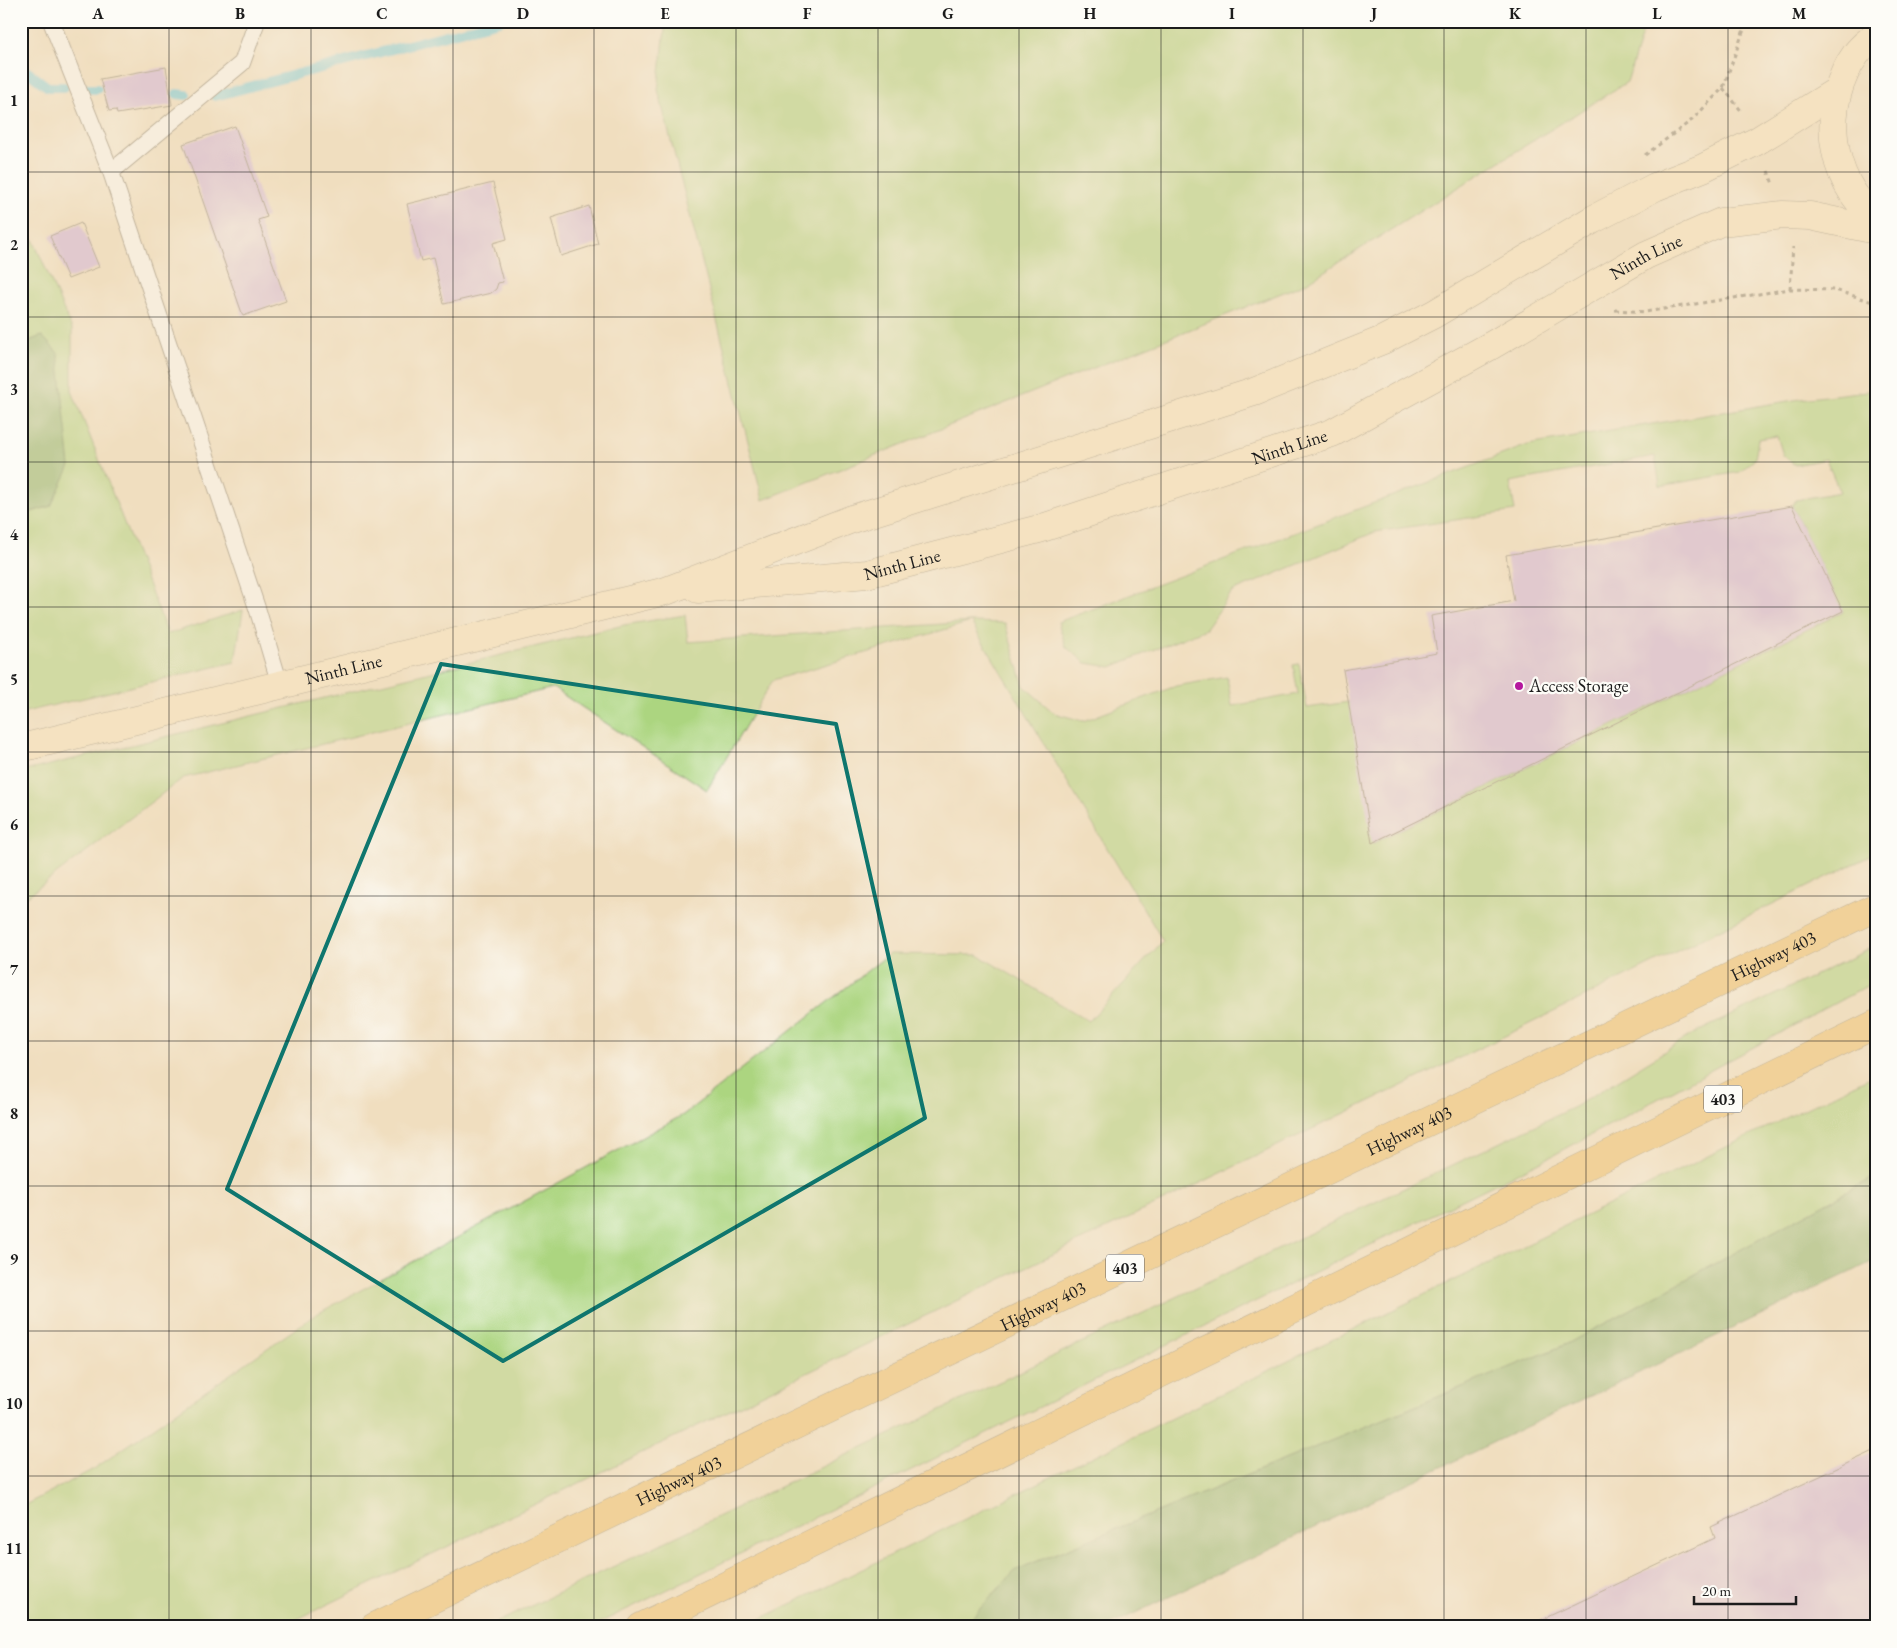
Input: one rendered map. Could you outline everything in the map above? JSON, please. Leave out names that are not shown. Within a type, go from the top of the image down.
[{"type":"highway","name":"Highway 403","points":[[374,1627],[1876,907]]},
{"type":"highway","name":"403","points":[[641,1627],[1876,1024]]},
{"type":"main road","points":[[1858,21],[1866,44],[1838,91],[1832,132],[1841,173],[1863,208],[1876,218]]},
{"type":"main road","name":"Ninth Line","points":[[21,748],[666,591],[852,520],[1254,392],[1383,340],[1434,314],[1600,216],[1655,187],[1703,168],[1757,141],[1838,91]]},
{"type":"main road","name":"Ninth Line","points":[[666,591],[867,574],[1048,526],[1332,433],[1492,345],[1646,255],[1721,222],[1783,215],[1810,216],[1876,230]]},
{"type":"lane","points":[[51,21],[111,172],[258,611],[280,685]]},
{"type":"lane","points":[[111,172],[242,63],[257,21]]},
{"type":"path","points":[[1644,156],[1692,120],[1722,88],[1747,21]]},
{"type":"path","points":[[1722,88],[1748,118]]},
{"type":"path","points":[[1767,168],[1774,188]]},
{"type":"path","points":[[1790,289],[1793,246]]},
{"type":"path","points":[[1645,312],[1790,289],[1835,290],[1876,303]]},
{"type":"highlighted area","points":[[441,664],[836,724],[925,1118],[503,1361],[227,1189]]},
{"type":"green space","points":[[666,21],[1646,21],[1627,82],[1304,284],[763,500],[658,90]]},
{"type":"green space","points":[[21,212],[72,329],[72,391],[168,634],[243,610],[235,662],[21,713],[21,515],[51,506],[42,336],[21,344]]},
{"type":"green space","points":[[42,336],[58,353],[70,466],[51,506],[21,515],[21,344]]},
{"type":"green space","points":[[1876,390],[1876,853],[1511,1033],[281,1627],[21,1627],[21,1507],[94,1469],[315,1315],[683,1115],[889,954],[978,955],[1089,1021],[1163,941],[971,622],[1005,623],[1024,686],[1054,713],[1083,721],[1176,686],[1227,677],[1232,706],[1298,694],[1293,665],[1299,664],[1307,708],[1349,702],[1373,843],[1843,612],[1792,506],[1796,500],[1840,492],[1826,459],[1795,465],[1783,455],[1777,436],[1758,439],[1755,459],[1740,472],[1660,486],[1655,456],[1510,482],[1515,511],[1375,532],[1232,592],[1206,629],[1111,667],[1086,663],[1066,647],[1058,622],[1528,445],[1800,399]]},
{"type":"green space","points":[[685,615],[688,642],[971,622],[773,680],[707,790],[553,688],[183,778],[21,901],[21,772],[624,625]]},
{"type":"green space","points":[[1876,946],[1876,981],[1552,1156],[591,1627],[487,1627],[1576,1106],[1691,1035]]},
{"type":"green space","points":[[1876,1074],[1876,1176],[1567,1344],[1016,1570],[963,1627],[744,1627]]},
{"type":"green space","points":[[1876,1176],[1876,1260],[1106,1627],[963,1627],[1016,1570],[1567,1344]]},
{"type":"building","points":[[166,67],[172,105],[117,114],[116,110],[109,111],[100,79]]},
{"type":"building","points":[[235,126],[267,217],[258,220],[286,301],[243,316],[183,144]]},
{"type":"building","points":[[493,183],[507,239],[493,243],[503,282],[498,283],[496,289],[491,293],[444,304],[433,258],[421,261],[407,204]]},
{"type":"building","points":[[589,206],[598,244],[561,256],[551,218]]},
{"type":"building","points":[[81,223],[99,267],[68,279],[50,236]]},
{"type":"building","name":"Access Storage","points":[[1792,506],[1843,611],[1372,843],[1343,670],[1437,653],[1431,616],[1514,601],[1506,555]]},
{"type":"building","points":[[1876,1450],[1876,1627],[1526,1627],[1715,1538],[1711,1527]]},
{"type":"waterway","points":[[215,96],[499,21]]},
{"type":"waterway","points":[[21,67],[48,87],[64,87]]},
{"type":"waterway","points":[[85,89],[97,89]]},
{"type":"waterway","points":[[177,94],[186,95]]},
{"type":"place","name":"Access Storage","points":[[1519,686]]}]
